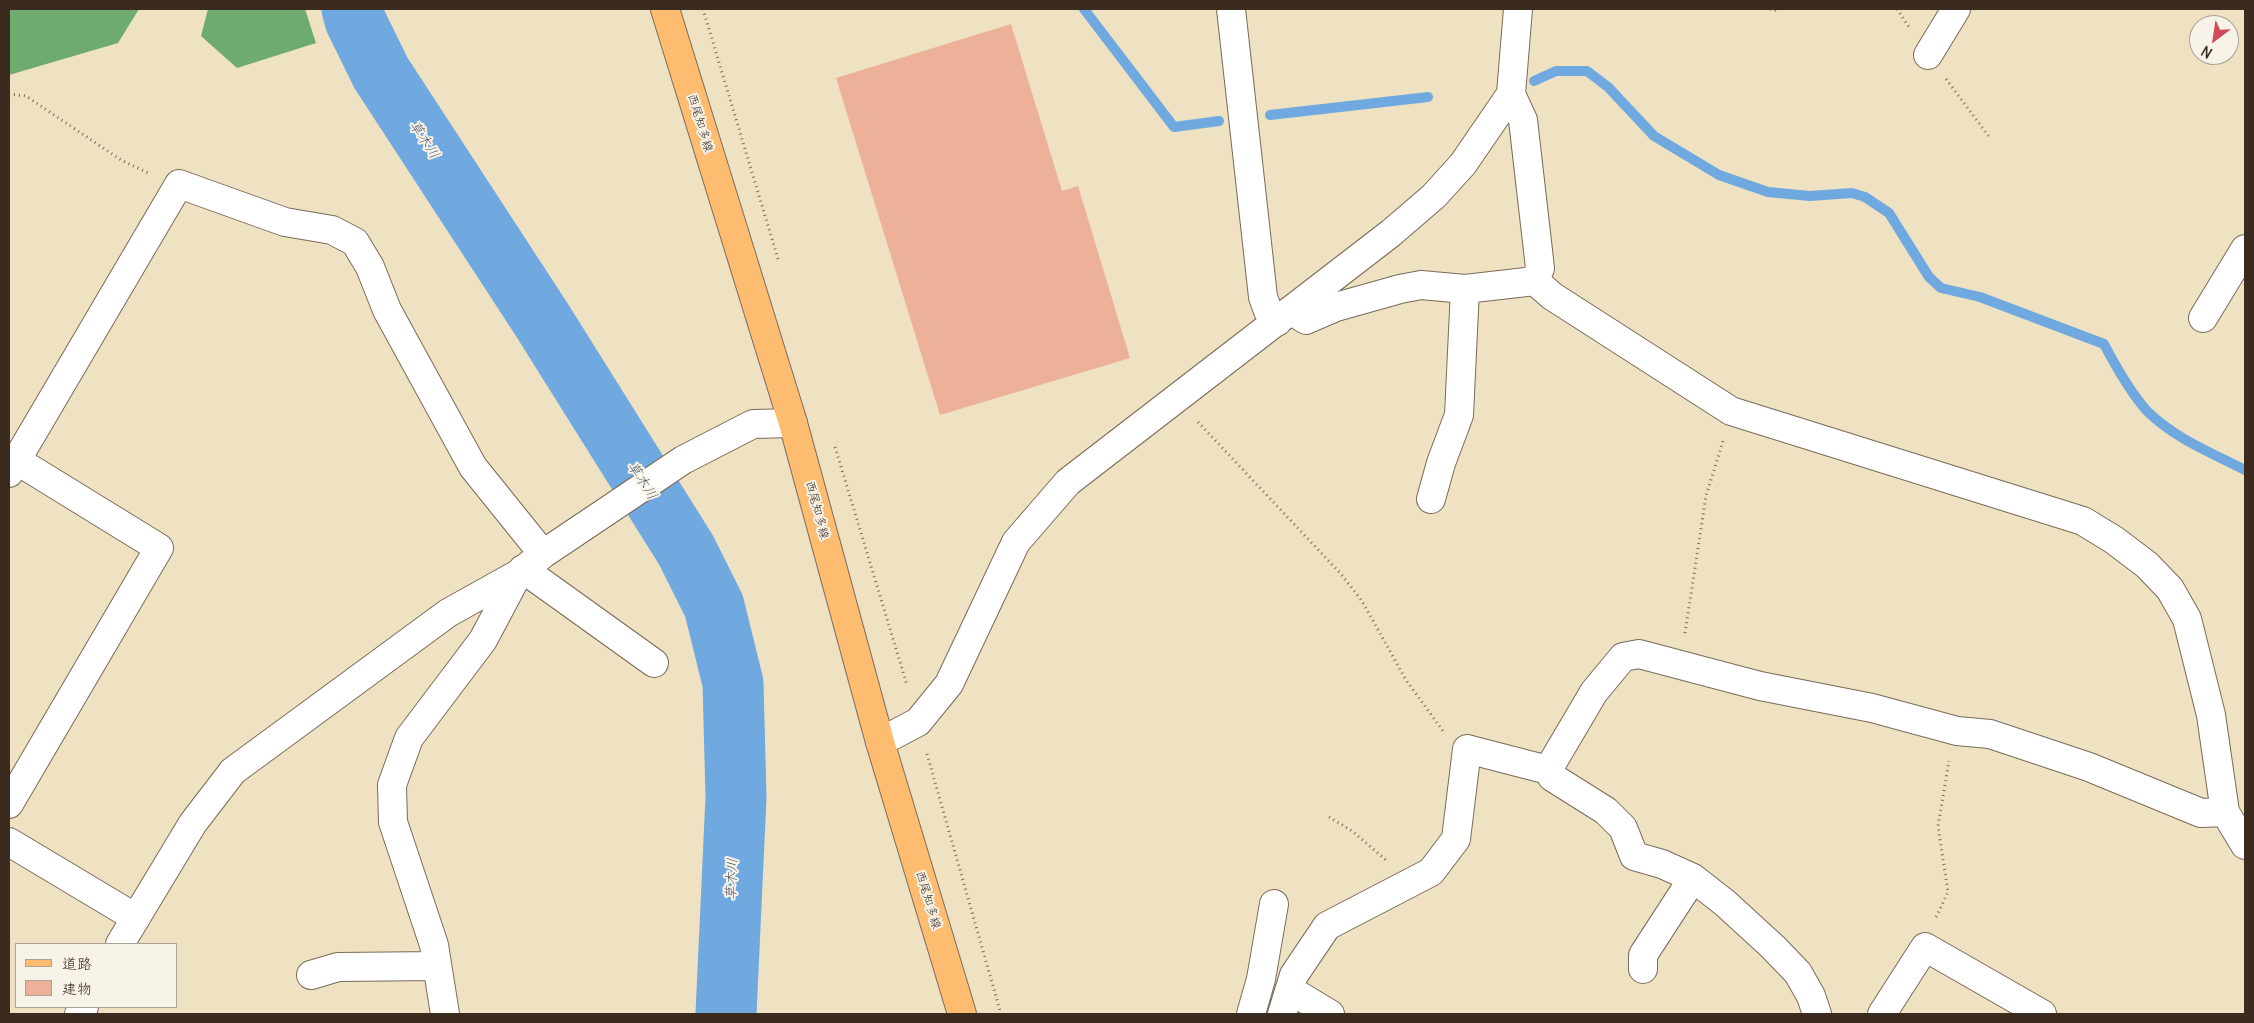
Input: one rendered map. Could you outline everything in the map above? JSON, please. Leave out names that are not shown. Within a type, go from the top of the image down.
[{"type":"main road","name":"西尾知多線","points":[[665,9],[793,423],[880,742],[962,1014]]},
{"type":"street","points":[[1231,9],[1263,297],[1268,311],[1306,320],[1336,307],[1421,285],[1465,289],[1535,281],[1552,296],[1737,414],[2083,521],[2114,540],[2147,565],[2170,589],[2187,619],[2211,715],[2225,812],[2245,845]]},
{"type":"street","points":[[1518,9],[1511,94],[1523,120],[1540,268],[1535,281]]},
{"type":"street","points":[[1928,55],[1956,9]]},
{"type":"street","points":[[880,742],[918,722],[949,684],[1016,542],[1068,482],[1285,316],[1434,196],[1463,164],[1511,94]]},
{"type":"street","points":[[9,804],[160,548],[13,466],[179,184],[285,222],[332,230],[355,242],[370,267],[388,310],[528,566],[654,663]]},
{"type":"street","points":[[2203,318],[2245,249]]},
{"type":"street","points":[[1432,499],[1441,463],[1459,415],[1465,289]]},
{"type":"street","points":[[121,943],[193,823],[233,771],[448,612],[528,566],[610,508],[683,460],[753,424],[793,423]]},
{"type":"street","points":[[439,1010],[434,945],[393,822],[392,784],[409,738],[483,640],[528,566]]},
{"type":"street","points":[[1548,770],[1594,692],[1623,657],[1639,654],[1760,686],[1872,708],[1957,731],[1990,734],[2089,767],[2201,813],[2225,812]]},
{"type":"street","points":[[1330,1014],[1286,1002],[1294,975],[1327,926],[1431,872],[1456,839],[1467,749],[1548,770],[1552,777],[1606,811],[1623,828],[1634,856],[1662,864],[1693,878],[1725,903],[1798,973],[1811,996],[1817,1014]]},
{"type":"street","points":[[9,842],[136,918]]},
{"type":"street","points":[[1643,969],[1643,955],[1693,878]]},
{"type":"street","points":[[1251,1014],[1261,979],[1274,904]]},
{"type":"street","points":[[1882,1014],[1925,947],[2001,1004],[2042,1014]]},
{"type":"street","points":[[311,975],[338,966],[437,966]]},
{"type":"path","points":[[702,9],[780,265]]},
{"type":"path","points":[[1770,9],[1778,9]]},
{"type":"path","points":[[9,94],[26,96],[121,160],[160,178],[179,184]]},
{"type":"path","points":[[1176,398],[1341,574],[1362,601],[1406,680],[1427,710],[1444,732],[1467,749]]},
{"type":"path","points":[[1678,664],[1693,590],[1706,496],[1724,440],[1737,414]]},
{"type":"path","points":[[835,446],[918,722],[1001,1014]]},
{"type":"path","points":[[1925,947],[1931,925],[1948,892],[1938,826],[1952,746],[1957,731]]},
{"type":"path","points":[[1329,817],[1352,831],[1382,856],[1405,886]]},
{"type":"green space","points":[[9,9],[139,9],[118,43],[9,75]]},
{"type":"green space","points":[[208,9],[305,9],[316,43],[237,68],[201,36]]},
{"type":"building","points":[[1011,24],[1062,191],[1078,186],[1130,358],[940,415],[836,78]]},
{"type":"waterway","name":"草木川","points":[[352,9],[355,20],[381,73],[542,320],[686,550],[714,606],[733,683],[736,797],[726,1014]]},
{"type":"waterway","points":[[1084,9],[1174,127],[1219,121]]},
{"type":"waterway","points":[[1534,81],[1556,71],[1587,71],[1608,87],[1654,136],[1719,175],[1768,192],[1810,196],[1852,193],[1865,197],[1889,213],[1929,277],[1941,288],[1980,297],[2104,344],[2135,396],[2158,421],[2181,437],[2245,470]]},
{"type":"waterway","points":[[1270,115],[1428,97]]}]
